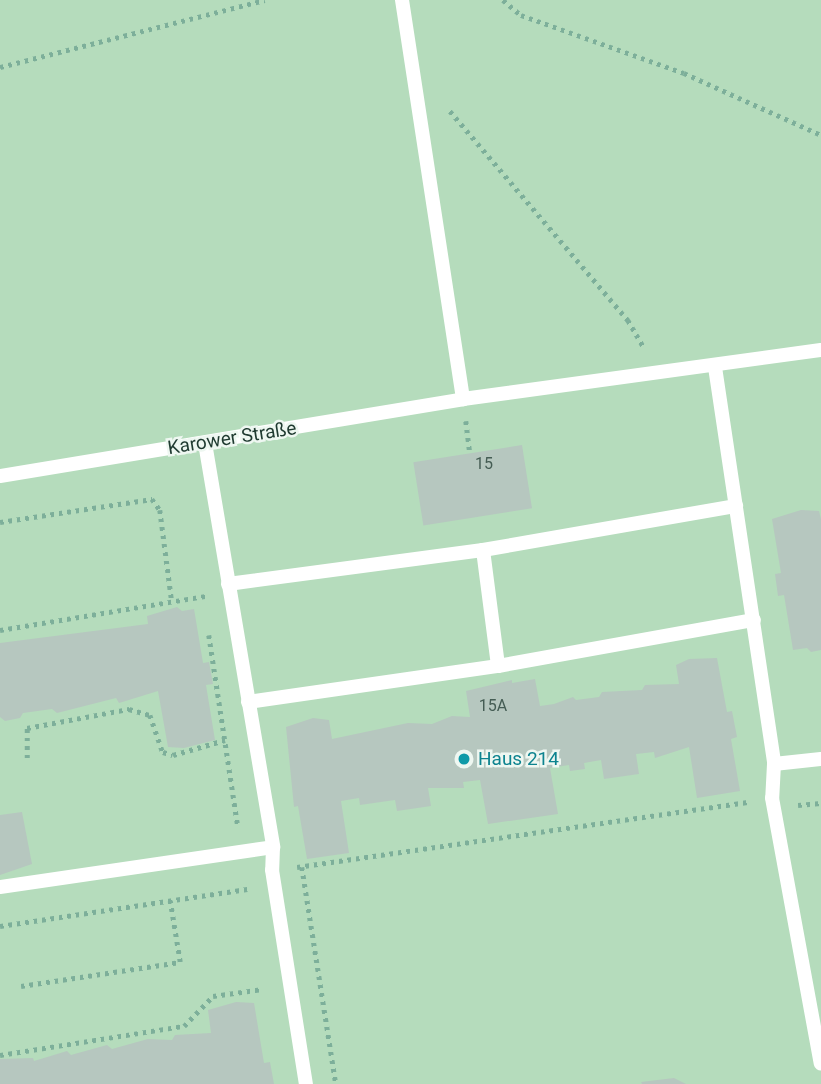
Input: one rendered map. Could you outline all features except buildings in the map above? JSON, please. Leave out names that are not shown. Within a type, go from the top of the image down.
[{"type":"lane","points":[[402,0],[463,399]]},
{"type":"lane","name":"Karower Straße","points":[[0,476],[463,399],[715,367],[821,350]]},
{"type":"lane","points":[[715,367],[774,764],[772,798],[821,1064]]},
{"type":"lane","points":[[205,443],[273,847],[272,870],[306,1084]]},
{"type":"lane","points":[[229,589],[483,550],[736,506]]},
{"type":"lane","points":[[483,550],[498,666]]},
{"type":"lane","points":[[248,702],[498,666],[754,620]]},
{"type":"lane","points":[[774,764],[821,759]]},
{"type":"lane","points":[[0,887],[273,847]]},
{"type":"path","points":[[0,67],[265,0]]},
{"type":"path","points":[[503,0],[521,15],[684,73],[821,135]]},
{"type":"path","points":[[450,111],[628,320],[659,374]]},
{"type":"path","points":[[0,522],[152,499],[160,510],[172,602]]},
{"type":"path","points":[[0,630],[172,602],[229,589]]},
{"type":"path","points":[[27,758],[27,728],[129,709],[150,716],[163,752],[173,755],[225,740]]},
{"type":"path","points":[[272,870],[772,798]]},
{"type":"path","points":[[302,867],[336,1084]]},
{"type":"path","points":[[0,926],[247,889]]},
{"type":"path","points":[[21,986],[180,962],[170,901]]},
{"type":"path","points":[[0,1055],[184,1026],[213,996],[263,989]]},
{"type":"green space","points":[[0,0],[821,0],[821,1084],[0,1084]]},
{"type":"place","name":"Haus 214","points":[[464,759]]}]
